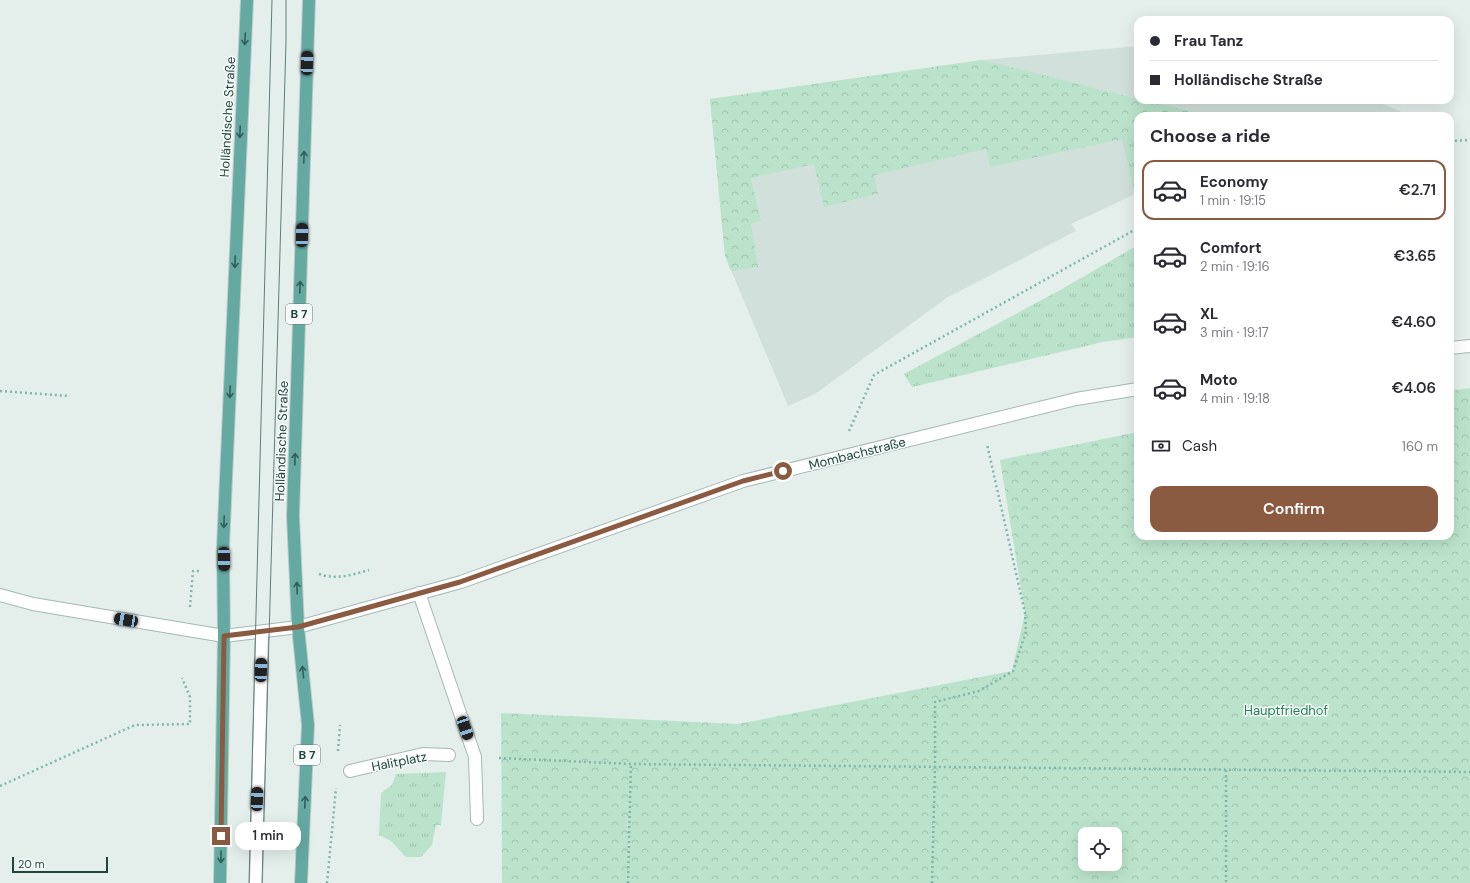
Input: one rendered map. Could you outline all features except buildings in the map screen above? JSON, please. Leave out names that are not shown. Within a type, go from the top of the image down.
[{"type":"main road","name":"Holländische Straße","points":[[220,883],[224,636],[223,547],[247,0]]},
{"type":"main road","name":"Holländische Straße","points":[[301,883],[308,725],[298,627],[293,516],[309,0]]},
{"type":"street","points":[[1454,348],[1470,346]]},
{"type":"street","name":"Mombachstraße","points":[[0,595],[33,604],[224,636],[298,627],[460,582],[743,481],[1076,400],[1134,390]]},
{"type":"street","points":[[419,593],[475,757],[477,819]]},
{"type":"street","points":[[256,883],[262,632]]},
{"type":"street","name":"Halitplatz","points":[[350,771],[423,754],[449,755]]},
{"type":"path","points":[[1454,141],[1470,140]]},
{"type":"path","points":[[837,458],[874,374],[1134,230]]},
{"type":"path","points":[[0,391],[70,396]]},
{"type":"path","points":[[932,883],[935,702],[979,691],[1013,671],[1026,632],[1025,613],[982,422]]},
{"type":"path","points":[[317,573],[324,576],[345,577],[369,570]]},
{"type":"path","points":[[192,587],[194,571]]},
{"type":"path","points":[[0,786],[135,725],[190,724],[190,697],[182,678]]},
{"type":"path","points":[[338,755],[340,725]]},
{"type":"path","points":[[475,757],[631,764],[1470,772]]},
{"type":"path","points":[[628,883],[631,764]]},
{"type":"path","points":[[1226,770],[1226,883]]},
{"type":"path","points":[[327,883],[336,786]]},
{"type":"shaded area","points":[[1134,46],[1134,104],[1382,104],[1402,112],[1134,112],[1134,195],[1071,224],[1076,231],[948,297],[815,394],[788,406],[725,256],[710,99],[982,60]]},
{"type":"green space","points":[[982,60],[1134,98],[1134,104],[1160,104],[1193,112],[1134,112],[1134,137],[990,167],[986,149],[874,175],[878,194],[824,207],[814,164],[751,178],[761,221],[751,224],[758,267],[731,271],[725,256],[710,99]]},
{"type":"green space","points":[[1134,137],[1134,191],[1122,139]]},
{"type":"green space","points":[[1134,247],[1134,338],[1103,342],[912,387],[904,374],[1062,289]]},
{"type":"green space","name":"Hauptfriedhof","points":[[1470,388],[1470,883],[502,883],[501,713],[738,724],[1012,671],[1025,613],[1000,460],[1134,433],[1134,540],[1454,540],[1454,390]]},
{"type":"green space","points":[[446,772],[441,825],[436,825],[432,845],[421,857],[406,857],[391,841],[379,835],[381,793],[392,785],[396,774]]},
{"type":"tram line","points":[[249,883],[272,0]]},
{"type":"tram line","points":[[262,883],[286,0]]},
{"type":"route","points":[[221,836],[224,636],[298,627],[460,582],[743,481],[783,471]]}]
